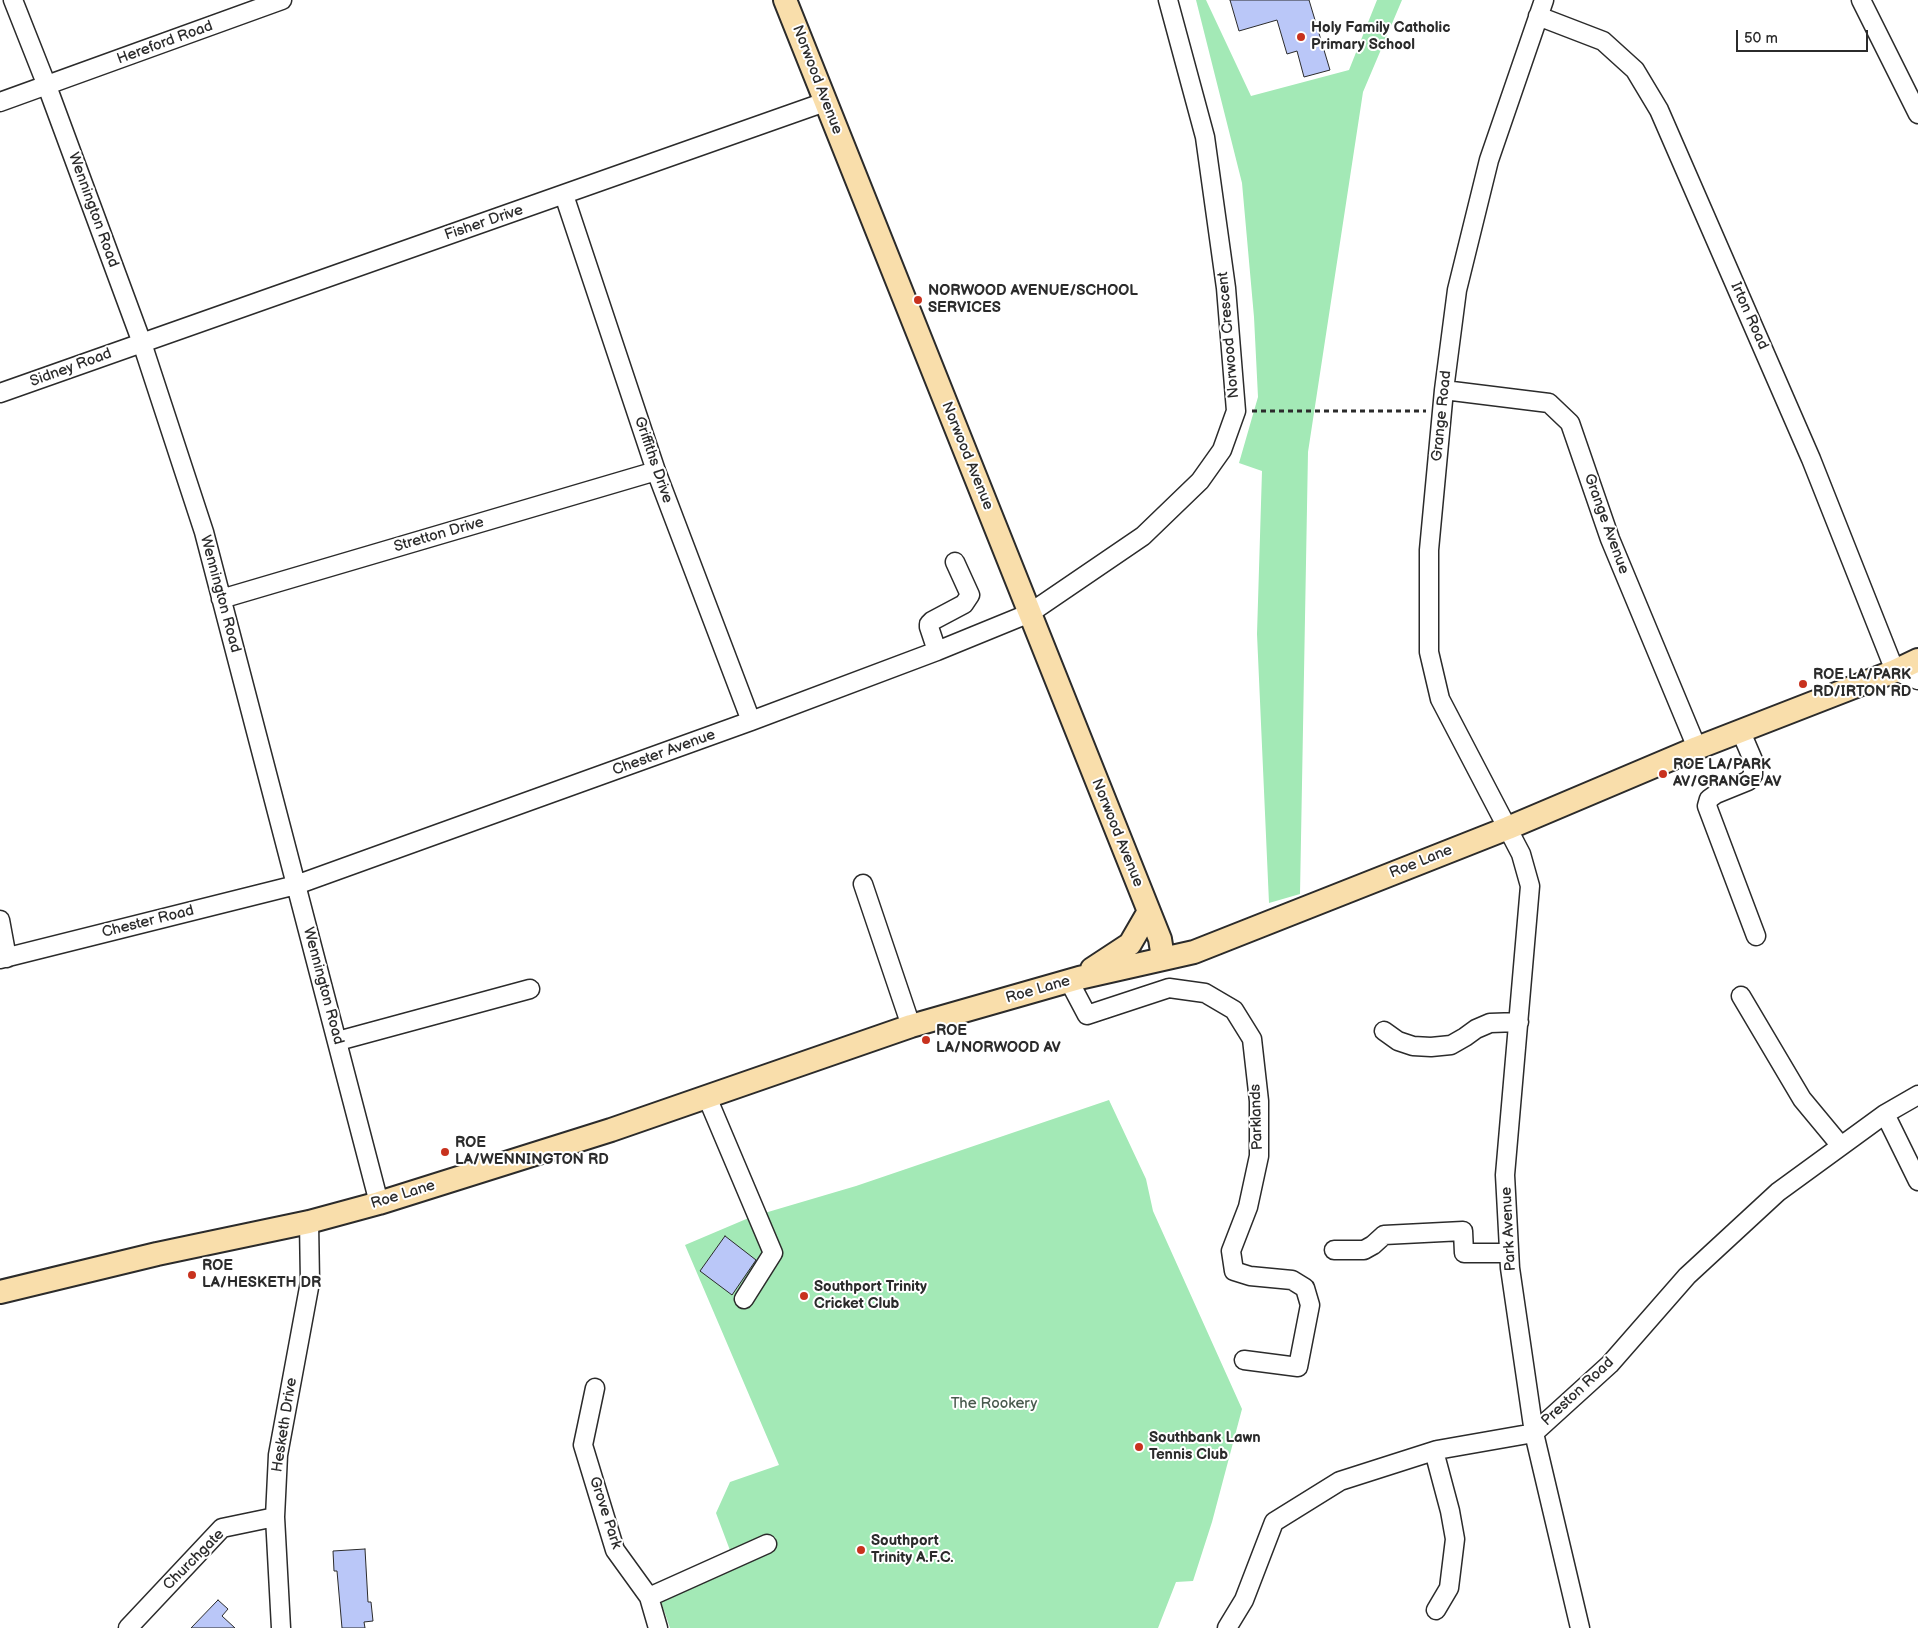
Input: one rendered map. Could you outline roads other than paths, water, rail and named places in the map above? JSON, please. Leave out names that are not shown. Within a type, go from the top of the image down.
[{"type":"main road","name":"Norwood Avenue","points":[[785,0],[1148,913],[1160,939],[1163,958]]},
{"type":"main road","name":"Roe Lane","points":[[0,1292],[158,1254],[309,1222],[379,1203],[602,1133],[911,1026],[1074,979],[1194,952],[1508,828],[1697,748],[1918,660]]},
{"type":"main road","points":[[1074,979],[1130,944],[1148,913]]},
{"type":"street","name":"Wennington Road","points":[[12,0],[47,86],[142,343],[204,532],[379,1203]]},
{"type":"street","name":"Hereford Road","points":[[0,102],[282,0]]},
{"type":"street","name":"Norwood Crescent","points":[[1030,613],[1143,536],[1200,481],[1222,450],[1236,411],[1226,288],[1205,137],[1168,0]]},
{"type":"street","points":[[1861,0],[1918,114]]},
{"type":"street","name":"Grange Road","points":[[1508,828],[1440,699],[1429,652],[1429,550],[1444,390],[1457,290],[1488,160],[1541,8]]},
{"type":"street","name":"Irton Road","points":[[1541,8],[1603,41],[1635,70],[1659,110],[1812,459],[1894,671]]},
{"type":"street","name":"Fisher Drive","points":[[142,343],[825,102]]},
{"type":"street","name":"Griffiths Drive","points":[[564,195],[656,472],[751,721]]},
{"type":"street","name":"Sidney Road","points":[[0,393],[142,343]]},
{"type":"street","name":"Grange Avenue","points":[[1444,390],[1549,403],[1570,422],[1610,539],[1697,748]]},
{"type":"street","name":"Stretton Drive","points":[[221,598],[656,472]]},
{"type":"street","points":[[937,651],[929,624],[964,604],[970,595],[955,562]]},
{"type":"street","name":"Chester Avenue","points":[[296,885],[751,721],[937,651],[1030,613]]},
{"type":"street","points":[[1894,671],[1918,680]]},
{"type":"street","points":[[1740,732],[1753,760],[1753,775],[1748,781],[1716,794],[1709,799],[1707,806],[1756,936]]},
{"type":"street","name":"Park Avenue","points":[[1508,828],[1521,854],[1530,886],[1505,1175],[1510,1268],[1534,1433],[1576,1627]]},
{"type":"street","points":[[863,884],[911,1026]]},
{"type":"street","name":"Chester Road","points":[[4,958],[296,885]]},
{"type":"street","points":[[0,920],[4,958]]},
{"type":"street","name":"Parklands","points":[[1074,979],[1087,1015],[1169,988],[1205,993],[1234,1010],[1252,1039],[1259,1101],[1259,1156],[1248,1207],[1231,1252],[1234,1271],[1250,1276],[1292,1280],[1305,1288],[1310,1305],[1298,1367],[1244,1360]]},
{"type":"street","points":[[338,1041],[530,989]]},
{"type":"street","points":[[1741,996],[1802,1099],[1841,1146]]},
{"type":"street","points":[[1384,1031],[1398,1040],[1413,1046],[1431,1047],[1451,1045],[1476,1029],[1490,1023],[1519,1022]]},
{"type":"street","name":"Preston Road","points":[[1227,1628],[1244,1600],[1274,1522],[1340,1481],[1434,1451],[1534,1433],[1610,1364],[1687,1276],[1778,1192],[1885,1114],[1918,1095]]},
{"type":"street","points":[[707,1097],[773,1253],[744,1299]]},
{"type":"street","points":[[1885,1114],[1918,1181]]},
{"type":"street","name":"Hesketh Drive","points":[[281,1628],[275,1518],[278,1455],[310,1282],[309,1222]]},
{"type":"street","points":[[1334,1250],[1364,1250],[1384,1235],[1463,1231],[1464,1253],[1509,1253]]},
{"type":"street","name":"Grove Park","points":[[595,1388],[583,1445],[615,1550],[649,1598],[658,1628]]},
{"type":"street","points":[[1434,1451],[1450,1511],[1454,1539],[1449,1588],[1436,1610]]},
{"type":"street","name":"Churchgate","points":[[128,1628],[222,1528],[275,1518]]},
{"type":"street","points":[[649,1598],[767,1544]]},
{"type":"place","name":"Holy Family Catholic Primary School","points":[[1301,37]]},
{"type":"place","name":"NORWOOD AVENUE/SCHOOL SERVICES","points":[[918,300]]},
{"type":"place","name":"ROE LA/PARK RD/IRTON RD","points":[[1803,684]]},
{"type":"place","name":"ROE LA/PARK AV/GRANGE AV","points":[[1663,774]]},
{"type":"place","name":"ROE LA/NORWOOD AV","points":[[926,1040]]},
{"type":"place","name":"ROE LA/WENNINGTON RD","points":[[445,1152]]},
{"type":"place","name":"ROE LA/HESKETH DR","points":[[192,1275]]},
{"type":"place","name":"Southport Trinity Cricket Club","points":[[804,1296]]},
{"type":"place","name":"Southbank Lawn Tennis Club","points":[[1139,1447]]},
{"type":"place","name":"Southport Trinity A.F.C.","points":[[861,1550]]},
{"type":"park label","name":"The Rookery","points":[[994,1404]]}]
